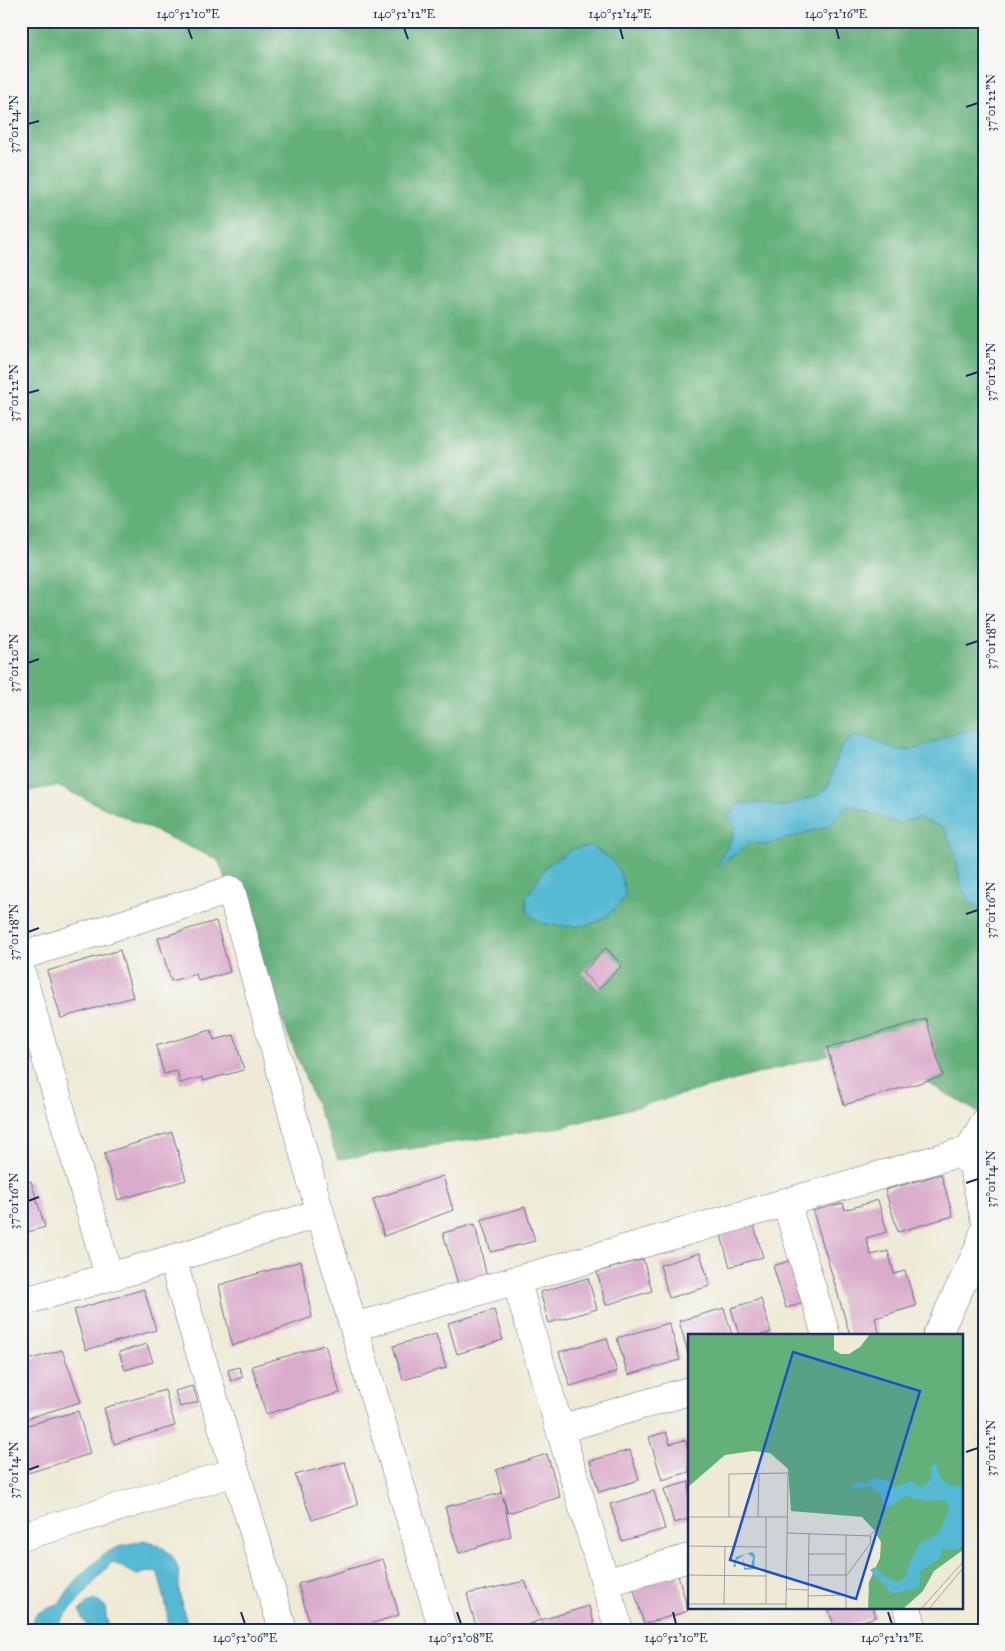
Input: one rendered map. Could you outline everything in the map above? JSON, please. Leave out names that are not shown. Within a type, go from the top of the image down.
[{"type":"street","points":[[21,956],[231,890],[320,1213],[443,1630]]},
{"type":"street","points":[[21,972],[109,1276]]},
{"type":"street","points":[[964,1158],[984,1123]]},
{"type":"street","points":[[354,1327],[958,1153],[972,1163],[984,1216]]},
{"type":"street","points":[[786,1202],[826,1334]]},
{"type":"street","points":[[21,1302],[172,1259],[320,1213]]},
{"type":"street","points":[[937,1334],[979,1248],[984,1232]]},
{"type":"street","points":[[172,1259],[283,1630]]},
{"type":"street","points":[[516,1280],[619,1630]]},
{"type":"street","points":[[560,1429],[688,1391]]},
{"type":"street","points":[[21,1537],[235,1472]]},
{"type":"street","points":[[605,1583],[688,1558]]},
{"type":"street","points":[[906,1608],[913,1630]]},
{"type":"green space","points":[[21,21],[984,21],[984,1118],[979,1113],[864,1045],[562,1127],[338,1159],[218,860],[57,786],[21,792]]},
{"type":"water","points":[[974,729],[984,733],[984,910],[969,900],[965,894],[955,854],[944,828],[918,818],[897,823],[853,806],[847,807],[829,826],[765,845],[751,841],[716,867],[736,827],[728,817],[740,803],[767,803],[781,807],[816,796],[828,786],[841,747],[853,736],[874,740],[898,751],[918,748],[955,733]]},
{"type":"water","points":[[590,846],[605,855],[615,865],[622,878],[625,895],[604,918],[587,925],[566,926],[539,922],[527,911],[526,898],[547,865],[573,849]]},
{"type":"water","points":[[145,1540],[163,1548],[175,1560],[179,1573],[182,1604],[190,1630],[168,1630],[167,1609],[158,1573],[147,1572],[137,1575],[112,1562],[52,1630],[27,1630],[36,1614],[60,1603],[81,1575],[107,1552],[121,1546]]},
{"type":"water","points":[[95,1600],[105,1606],[110,1630],[90,1630],[82,1618],[80,1610],[89,1602]]},
{"type":"building","points":[[216,921],[230,972],[198,981],[196,974],[171,981],[158,938]]},
{"type":"building","points":[[606,948],[622,965],[599,989],[582,973]]},
{"type":"building","points":[[120,950],[133,997],[61,1018],[47,971]]},
{"type":"building","points":[[926,1019],[943,1076],[844,1105],[827,1048]]},
{"type":"building","points":[[211,1030],[214,1040],[234,1035],[244,1070],[203,1081],[202,1077],[180,1083],[177,1071],[164,1074],[156,1046]]},
{"type":"building","points":[[172,1132],[186,1180],[118,1200],[104,1153]]},
{"type":"building","points":[[941,1174],[953,1216],[898,1232],[885,1190]]},
{"type":"building","points":[[443,1176],[453,1210],[384,1236],[373,1199]]},
{"type":"building","points":[[31,1181],[45,1227],[21,1234],[21,1183]]},
{"type":"building","points":[[878,1200],[887,1232],[866,1238],[871,1255],[888,1251],[894,1274],[905,1271],[916,1306],[875,1318],[880,1334],[850,1334],[813,1211],[843,1203],[845,1210]]},
{"type":"building","points":[[525,1207],[535,1241],[491,1252],[481,1220]]},
{"type":"building","points":[[475,1224],[487,1278],[459,1288],[443,1233]]},
{"type":"building","points":[[754,1225],[763,1257],[730,1267],[721,1235]]},
{"type":"building","points":[[700,1253],[710,1286],[669,1298],[660,1265]]},
{"type":"building","points":[[643,1259],[652,1291],[606,1305],[597,1272]]},
{"type":"building","points":[[792,1260],[804,1303],[786,1308],[773,1266]]},
{"type":"building","points":[[301,1261],[312,1317],[232,1346],[219,1285]]},
{"type":"building","points":[[588,1278],[597,1309],[549,1323],[540,1292]]},
{"type":"building","points":[[144,1289],[156,1330],[86,1350],[74,1310]]},
{"type":"building","points":[[761,1299],[771,1332],[765,1334],[739,1334],[731,1308]]},
{"type":"building","points":[[724,1308],[732,1334],[688,1334],[688,1353],[679,1321]]},
{"type":"building","points":[[494,1310],[503,1340],[457,1354],[448,1323]]},
{"type":"building","points":[[669,1323],[680,1360],[628,1375],[617,1338]]},
{"type":"building","points":[[436,1334],[446,1368],[403,1380],[393,1346]]},
{"type":"building","points":[[607,1338],[617,1372],[570,1386],[559,1352]]},
{"type":"building","points":[[147,1344],[153,1362],[125,1370],[119,1352]]},
{"type":"building","points":[[325,1345],[340,1393],[266,1414],[252,1366]]},
{"type":"building","points":[[62,1350],[81,1402],[21,1420],[21,1362]]},
{"type":"building","points":[[239,1367],[243,1377],[231,1381],[228,1370]]},
{"type":"building","points":[[193,1386],[198,1402],[180,1407],[175,1391]]},
{"type":"building","points":[[165,1390],[175,1426],[114,1444],[104,1408]]},
{"type":"building","points":[[78,1411],[90,1454],[21,1475],[21,1427]]},
{"type":"building","points":[[666,1432],[670,1444],[685,1440],[688,1450],[688,1472],[662,1480],[649,1437]]},
{"type":"building","points":[[630,1450],[639,1480],[599,1492],[590,1461]]},
{"type":"building","points":[[547,1454],[560,1497],[508,1513],[503,1497],[511,1536],[459,1553],[445,1507],[502,1493],[496,1470]]},
{"type":"building","points":[[345,1462],[358,1505],[312,1520],[295,1475]]},
{"type":"building","points":[[688,1482],[688,1519],[674,1523],[664,1489]]},
{"type":"building","points":[[654,1491],[665,1529],[622,1541],[610,1504]]},
{"type":"building","points":[[383,1559],[399,1615],[350,1630],[312,1630],[298,1584]]},
{"type":"building","points":[[678,1575],[688,1611],[644,1624],[633,1587]]},
{"type":"building","points":[[525,1581],[541,1620],[513,1630],[477,1630],[467,1594]]},
{"type":"building","points":[[589,1606],[596,1630],[544,1630],[541,1620]]},
{"type":"building","points":[[828,1608],[873,1608],[876,1617],[835,1629]]},
{"type":"building","points":[[534,1624],[536,1630],[518,1630],[518,1629]]}]
